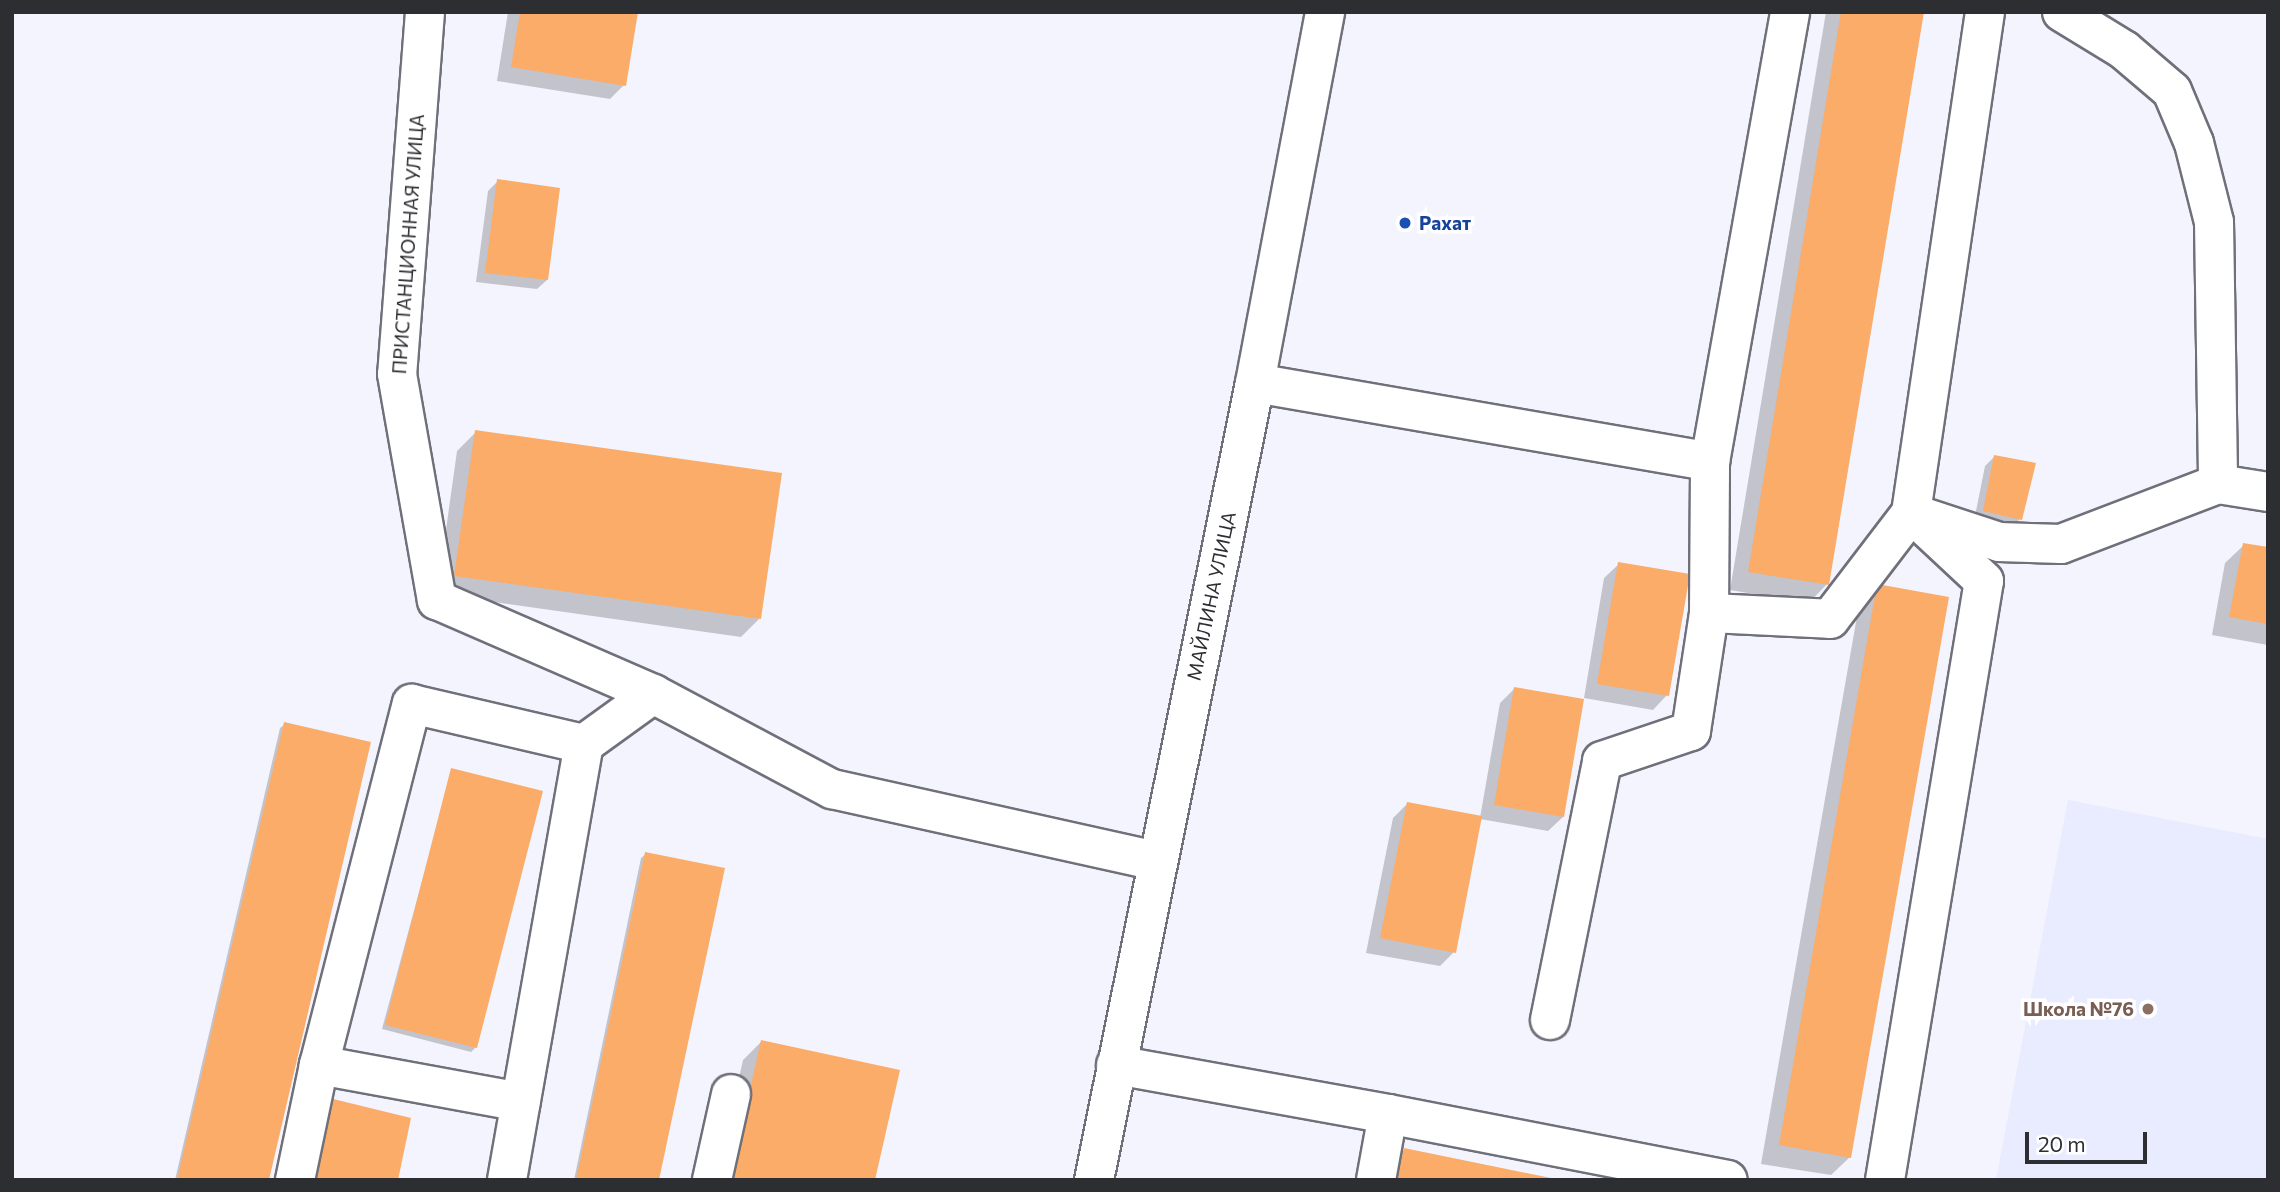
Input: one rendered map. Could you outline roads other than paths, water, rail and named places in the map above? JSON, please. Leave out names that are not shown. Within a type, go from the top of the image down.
[{"type":"main road","name":"ПРИСТАНЦИОННАЯ УЛИЦА","points":[[425,12],[397,374],[437,600],[653,694]]},
{"type":"main road","name":"МАЙЛИНА УЛИЦА","points":[[1094,1180],[1255,383],[1325,12]]},
{"type":"main road","points":[[1550,1020],[1602,761],[1691,731],[1709,612],[1710,462],[1790,12]]},
{"type":"main road","points":[[1709,612],[1830,619],[1911,513],[1985,12]]},
{"type":"main road","points":[[2062,12],[2124,50],[2172,91],[2194,143],[2214,222],[2218,484]]},
{"type":"main road","points":[[1255,383],[1710,462]]},
{"type":"main road","points":[[1911,513],[1999,542],[2061,544],[2218,484],[2268,492]]},
{"type":"main road","points":[[1885,1180],[1984,581],[1911,513]]},
{"type":"main road","points":[[508,1180],[584,744],[653,694],[832,789],[1157,861]]},
{"type":"main road","points":[[295,1180],[319,1065],[412,704],[584,744]]},
{"type":"main road","points":[[319,1065],[521,1102]]},
{"type":"main road","points":[[1116,1065],[1728,1180]]},
{"type":"main road","points":[[712,1180],[731,1094]]},
{"type":"main road","points":[[1376,1180],[1388,1114]]},
{"type":"place","name":"Рахат","points":[[1405,223]]},
{"type":"place","name":"Школа №76","points":[[2148,1009]]}]
